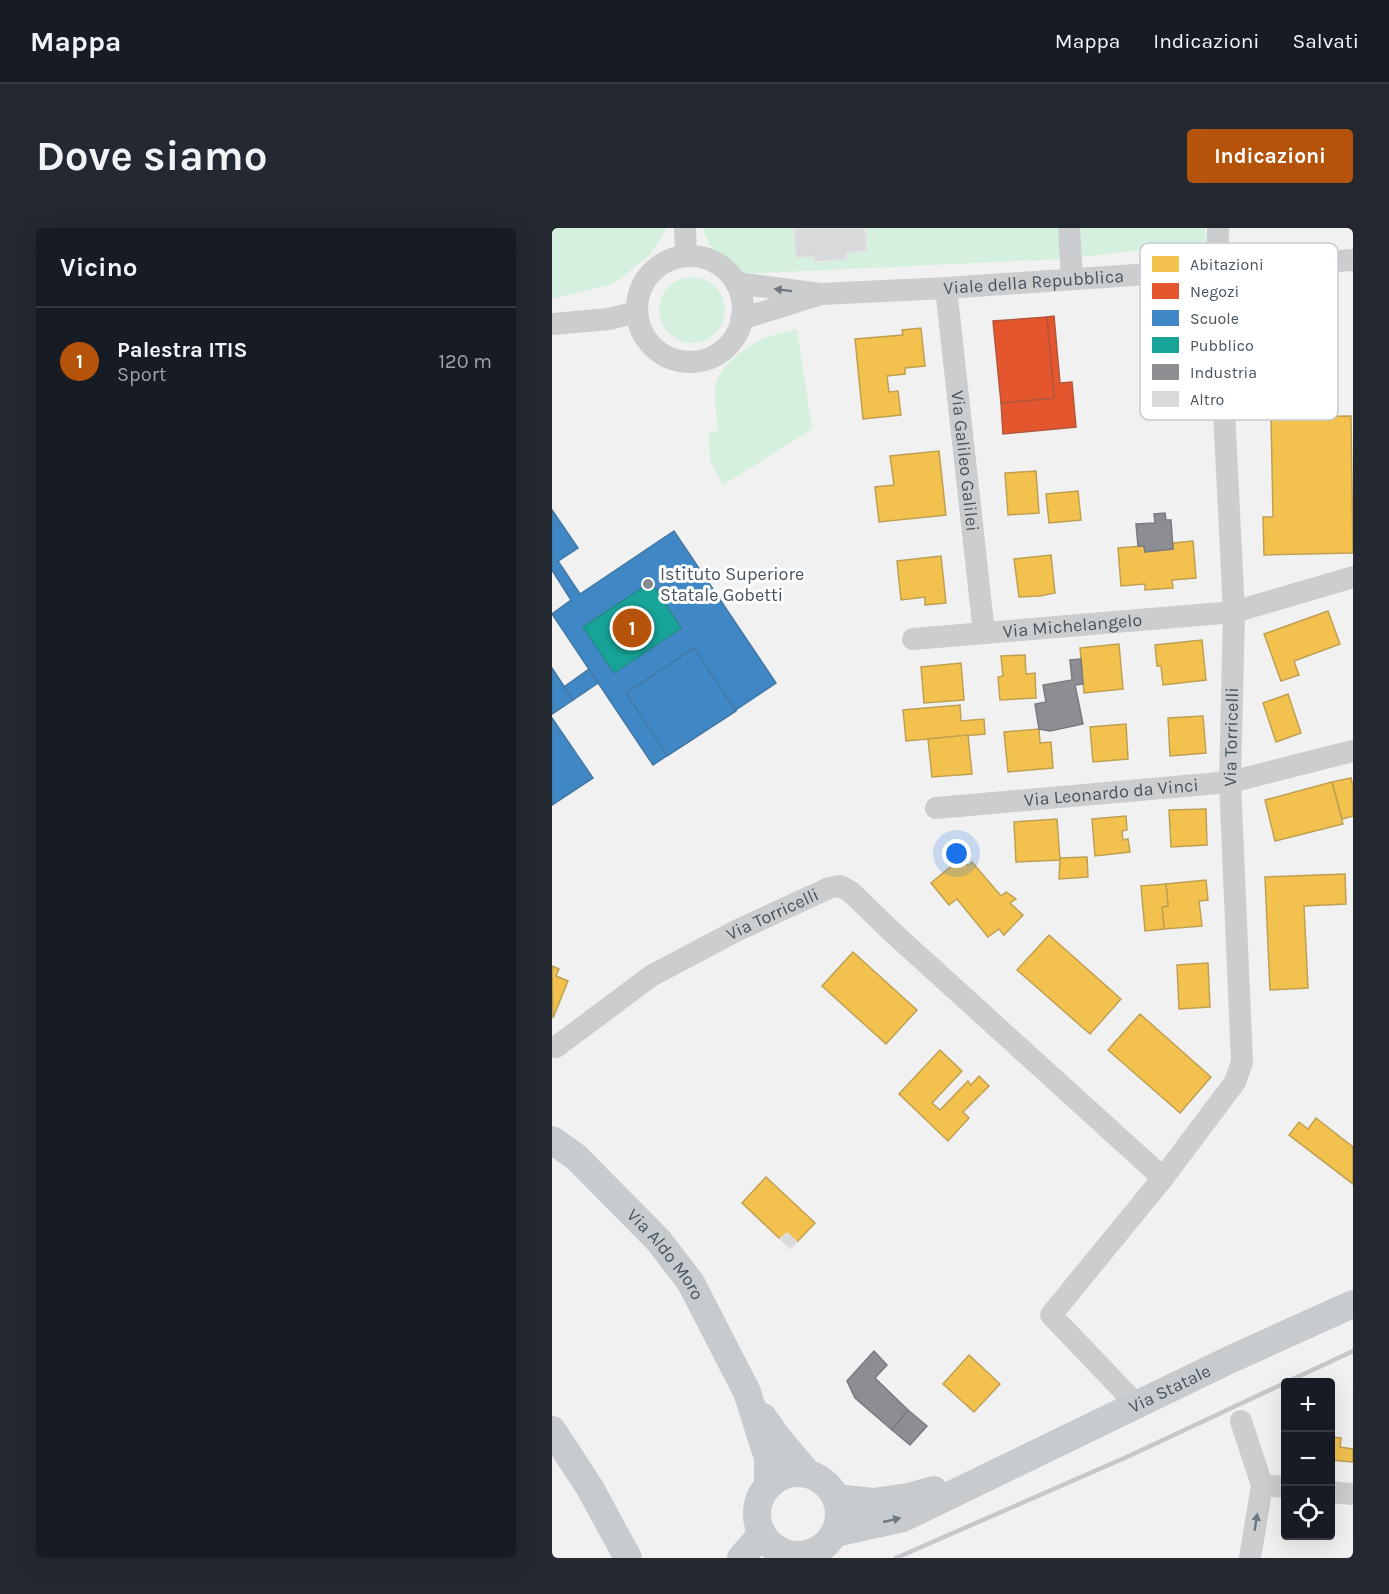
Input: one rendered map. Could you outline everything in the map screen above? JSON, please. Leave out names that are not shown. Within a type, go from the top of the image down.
[{"type":"main road","name":"Via Aldo Moro","points":[[552,1140],[576,1157],[659,1241],[691,1283],[747,1392],[777,1437],[808,1474]]},
{"type":"main road","name":"Via Statale","points":[[762,1534],[768,1543],[785,1556],[798,1556],[819,1549],[835,1533],[903,1518],[1229,1360],[1353,1304]]},
{"type":"main road","name":"Via Aldo Moro","points":[[747,1392],[768,1458],[768,1486]]},
{"type":"main road","points":[[552,1430],[585,1479],[627,1554]]},
{"type":"main road","points":[[741,1558],[762,1534],[757,1514],[762,1495],[768,1486],[786,1475],[808,1474],[825,1483],[836,1498],[839,1510],[835,1533]]},
{"type":"main road","name":"Via Statale","points":[[836,1498],[873,1502],[909,1497],[988,1475]]},
{"type":"street","points":[[686,228],[686,256]]},
{"type":"street","points":[[1069,228],[1072,279]]},
{"type":"street","name":"Via Torricelli","points":[[1217,243],[1218,228]]},
{"type":"street","points":[[686,256],[699,257],[718,264],[736,283],[741,297],[741,319],[733,339],[719,352],[708,358],[690,362],[672,358],[654,348],[641,330],[637,312],[639,294],[647,278],[663,263],[686,256]]},
{"type":"street","name":"Viale della Repubblica","points":[[1338,261],[1353,260]]},
{"type":"street","name":"Viale della Repubblica","points":[[736,283],[821,294],[1140,275]]},
{"type":"street","name":"Via Galileo Galilei","points":[[946,288],[984,633]]},
{"type":"street","name":"Viale della Repubblica","points":[[741,319],[821,294]]},
{"type":"street","points":[[552,324],[609,319],[637,312]]},
{"type":"street","name":"Via Torricelli","points":[[1137,1405],[1051,1315],[1163,1178],[1235,1082],[1242,1062],[1230,782],[1234,612],[1224,420]]},
{"type":"street","name":"Via Michelangelo","points":[[913,639],[1234,612],[1353,577]]},
{"type":"street","name":"Via Leonardo da Vinci","points":[[936,808],[1230,782],[1353,751]]},
{"type":"street","name":"Via Torricelli","points":[[556,1047],[651,976],[736,931],[829,888],[840,886],[851,892],[1163,1178]]},
{"type":"street","points":[[1241,1421],[1262,1485],[1250,1558]]},
{"type":"street","points":[[1262,1485],[1281,1487]]},
{"type":"street","points":[[1335,1492],[1353,1494]]},
{"type":"green space","points":[[667,228],[649,256],[613,284],[552,299],[552,229]]},
{"type":"green space","points":[[703,228],[1205,228],[1206,243],[1140,243],[1140,250],[1062,259],[742,274],[713,248]]},
{"type":"green space","points":[[692,277],[705,279],[720,292],[725,310],[723,323],[710,338],[692,343],[679,341],[664,328],[659,310],[661,297],[674,282]]},
{"type":"green space","points":[[797,329],[812,429],[723,485],[710,461],[709,433],[718,430],[715,395],[718,377],[736,356],[751,345]]},
{"type":"building: Abitazioni","points":[[921,328],[925,366],[905,368],[905,374],[887,376],[889,392],[898,391],[901,415],[863,419],[855,339],[903,335],[902,330]]},
{"type":"building: Abitazioni","points":[[1338,416],[1351,416],[1353,553],[1264,555],[1263,517],[1273,517],[1271,420],[1338,420]]},
{"type":"building: Abitazioni","points":[[939,451],[946,515],[879,522],[875,487],[894,485],[890,456]]},
{"type":"building: Abitazioni","points":[[1036,471],[1039,513],[1008,515],[1005,473]]},
{"type":"building: Abitazioni","points":[[1078,491],[1081,520],[1049,523],[1046,494]]},
{"type":"building: Abitazioni","points":[[1193,541],[1196,578],[1172,580],[1173,588],[1145,590],[1145,584],[1121,586],[1118,548],[1144,546],[1145,552],[1173,549],[1173,543]]},
{"type":"building: Abitazioni","points":[[1051,555],[1055,593],[1019,597],[1014,559]]},
{"type":"building: Abitazioni","points":[[941,556],[946,603],[925,605],[925,597],[901,600],[897,561]]},
{"type":"building: Abitazioni","points":[[1328,611],[1340,644],[1294,661],[1299,675],[1281,681],[1264,634]]},
{"type":"building: Abitazioni","points":[[1202,640],[1206,680],[1163,685],[1161,666],[1157,666],[1155,645]]},
{"type":"building: Abitazioni","points":[[1119,644],[1123,689],[1084,693],[1080,648]]},
{"type":"building: Abitazioni","points":[[1025,655],[1026,674],[1035,673],[1036,698],[1000,700],[998,677],[1003,676],[1001,656]]},
{"type":"building: Abitazioni","points":[[961,663],[964,700],[924,703],[921,667]]},
{"type":"building: Abitazioni","points":[[1288,694],[1301,733],[1276,742],[1263,703]]},
{"type":"building: Abitazioni","points":[[960,705],[961,721],[984,719],[985,734],[906,741],[903,710]]},
{"type":"building: Abitazioni","points":[[1203,716],[1206,753],[1170,756],[1168,718]]},
{"type":"building: Abitazioni","points":[[1126,724],[1128,759],[1093,762],[1090,727]]},
{"type":"building: Abitazioni","points":[[1039,729],[1040,743],[1051,742],[1053,768],[1008,772],[1004,732]]},
{"type":"building: Abitazioni","points":[[968,735],[972,774],[932,777],[928,739]]},
{"type":"building: Abitazioni","points":[[1351,778],[1353,816],[1342,819],[1332,782]]},
{"type":"building: Abitazioni","points":[[1332,782],[1343,824],[1275,841],[1265,800]]},
{"type":"building: Abitazioni","points":[[1206,809],[1207,845],[1171,847],[1169,810]]},
{"type":"building: Abitazioni","points":[[1126,816],[1127,830],[1122,831],[1123,840],[1128,839],[1130,852],[1095,856],[1092,819]]},
{"type":"building: Abitazioni","points":[[1057,819],[1060,860],[1016,862],[1014,822]]},
{"type":"building: Abitazioni","points":[[1087,857],[1088,877],[1059,879],[1060,858]]},
{"type":"building: Abitazioni","points":[[961,858],[968,866],[972,862],[1001,896],[1006,892],[1016,899],[1010,903],[1023,915],[1004,935],[999,929],[988,937],[957,899],[949,905],[931,883]]},
{"type":"building: Abitazioni","points":[[1345,874],[1346,904],[1304,906],[1308,988],[1270,990],[1265,877]]},
{"type":"building: Abitazioni","points":[[1206,880],[1208,900],[1199,901],[1202,926],[1164,929],[1162,907],[1168,906],[1166,884]]},
{"type":"building: Abitazioni","points":[[1166,884],[1168,906],[1162,907],[1164,929],[1145,931],[1141,886]]},
{"type":"building: Abitazioni","points":[[1049,935],[1121,999],[1090,1034],[1017,970]]},
{"type":"building: Abitazioni","points":[[853,952],[917,1010],[886,1044],[822,986]]},
{"type":"building: Abitazioni","points":[[1208,963],[1210,1007],[1179,1009],[1177,965]]},
{"type":"building: Abitazioni","points":[[552,966],[559,969],[556,976],[568,981],[553,1018]]},
{"type":"building: Abitazioni","points":[[1140,1014],[1211,1077],[1180,1113],[1108,1050]]},
{"type":"building: Abitazioni","points":[[940,1050],[962,1071],[932,1103],[940,1110],[968,1081],[971,1085],[979,1076],[989,1086],[963,1112],[969,1118],[948,1141],[899,1094]]},
{"type":"building: Abitazioni","points":[[1316,1118],[1353,1147],[1353,1184],[1289,1135],[1299,1122],[1308,1129]]},
{"type":"building: Abitazioni","points":[[766,1177],[815,1223],[797,1242],[787,1233],[780,1239],[742,1203]]},
{"type":"building: Abitazioni","points":[[969,1355],[1000,1384],[974,1412],[943,1384]]},
{"type":"building: Abitazioni","points":[[1335,1437],[1341,1438],[1340,1447],[1353,1449],[1353,1462],[1335,1460]]},
{"type":"building: Negozi","points":[[1054,316],[1060,383],[1072,382],[1076,427],[1003,434],[1001,403],[1054,398],[1047,317]]},
{"type":"building: Negozi","points":[[1047,317],[1054,398],[1001,403],[993,321]]},
{"type":"building: Scuole","points":[[552,510],[578,548],[558,561],[580,594],[674,531],[776,683],[653,765],[552,614],[571,600],[552,570]]},
{"type":"building: Scuole","points":[[694,648],[736,711],[667,756],[626,693]]},
{"type":"building: Scuole","points":[[552,668],[573,700],[552,714]]},
{"type":"building: Scuole","points":[[589,669],[598,683],[573,700],[564,687]]},
{"type":"building: Scuole","points":[[552,718],[593,778],[552,805]]},
{"type":"building: Pubblico","points":[[651,582],[681,628],[614,673],[583,627]]},
{"type":"building: Industria","points":[[1165,513],[1166,520],[1171,520],[1173,549],[1145,552],[1144,546],[1138,546],[1136,524],[1155,523],[1154,514]]},
{"type":"building: Industria","points":[[1081,659],[1083,684],[1075,685],[1083,724],[1050,731],[1039,729],[1035,704],[1046,702],[1043,685],[1072,680],[1070,660]]},
{"type":"building: Industria","points":[[874,1351],[887,1365],[875,1378],[908,1410],[892,1430],[855,1398],[847,1381]]},
{"type":"building: Industria","points":[[908,1410],[927,1426],[910,1445],[892,1430]]},
{"type":"building: Altro","points":[[865,228],[867,251],[846,253],[847,259],[815,262],[814,256],[796,258],[794,229]]},
{"type":"building: Altro","points":[[787,1233],[797,1242],[790,1249],[780,1239]]},
{"type":"railway","points":[[896,1558],[1129,1456],[1353,1351]]},
{"type":"place","name":"Istituto Superiore Statale Gobetti","points":[[648,584]]},
{"type":"place","name":"Palestra ITIS","points":[[632,628]]}]
